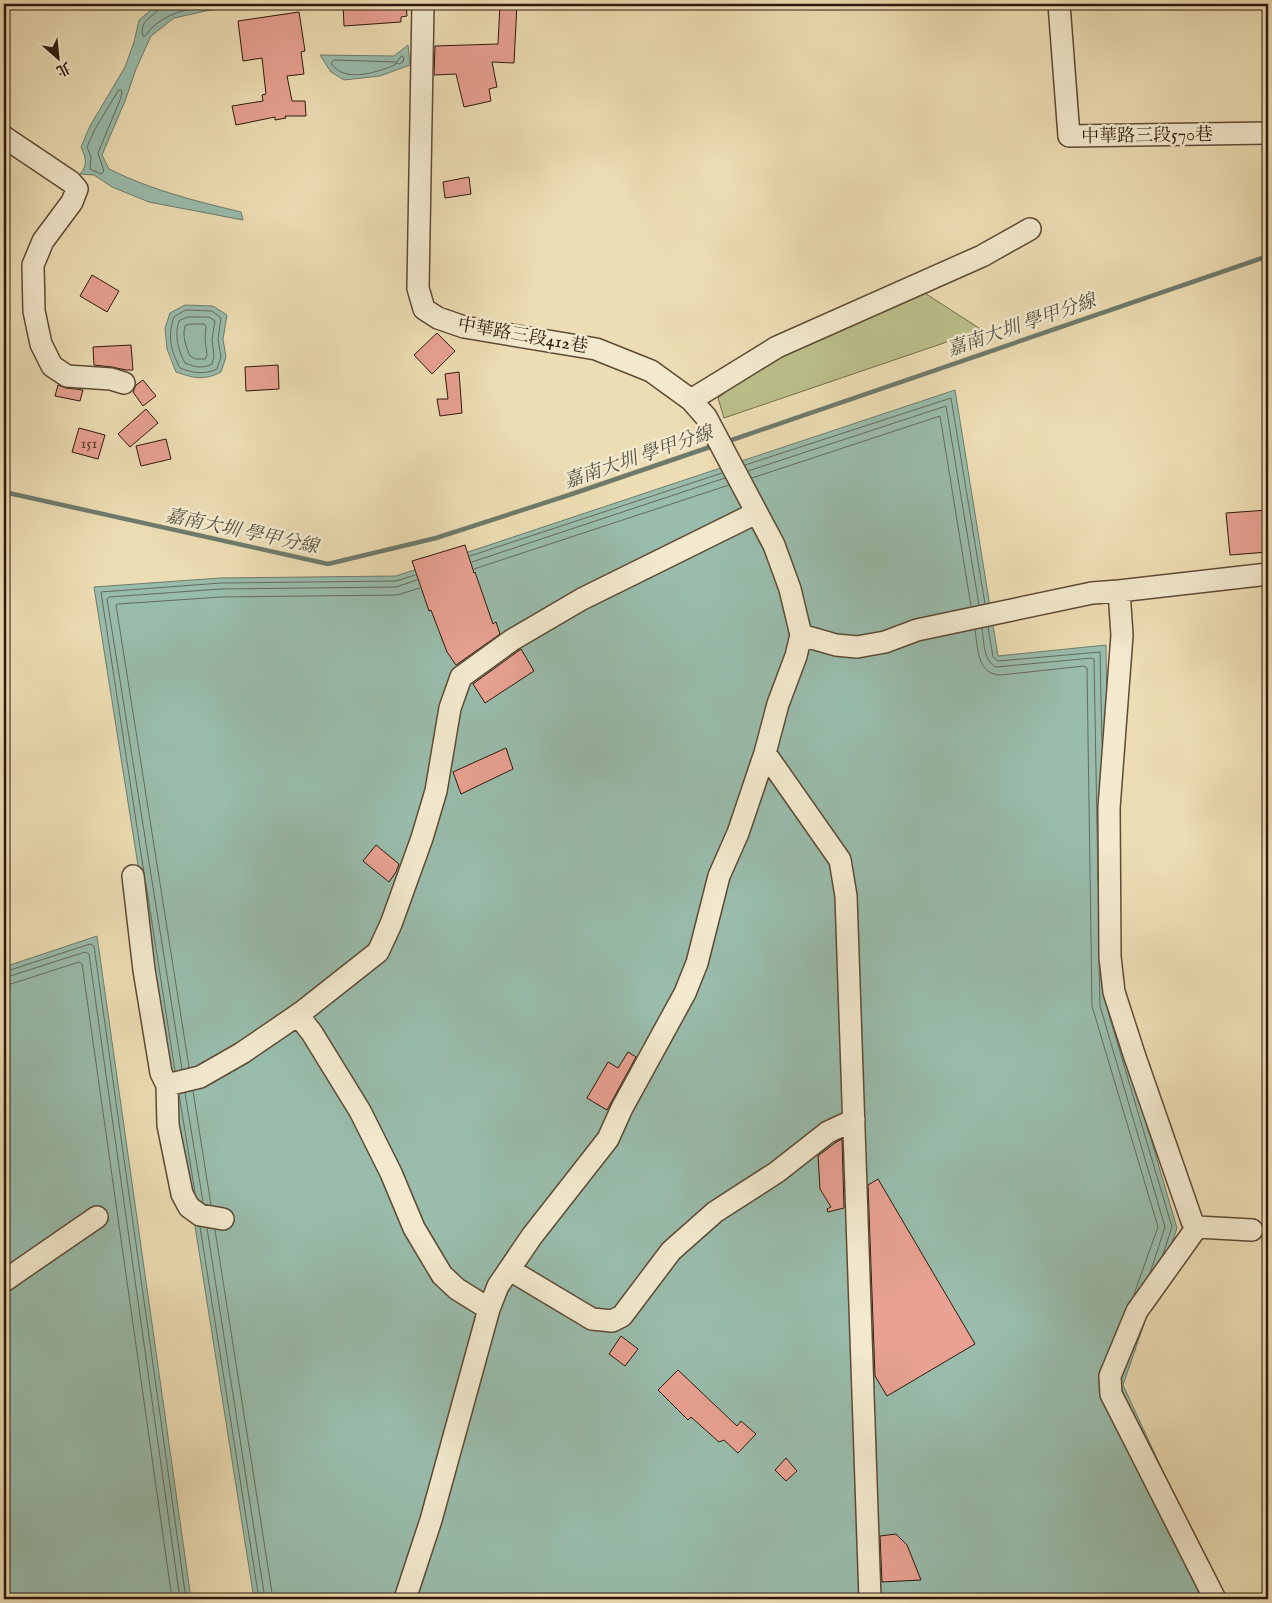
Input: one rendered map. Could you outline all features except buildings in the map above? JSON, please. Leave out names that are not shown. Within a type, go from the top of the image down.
[{"type":"lane","name":"中華路三段412巷","points":[[424,4],[418,288],[424,309],[438,318],[464,327],[596,348],[651,371],[691,400],[706,417],[774,545],[790,589],[801,635]]},
{"type":"lane","name":"中華路三段570巷","points":[[1059,4],[1069,136],[1268,133]]},
{"type":"lane","points":[[4,137],[71,182],[77,189],[72,202],[43,242],[33,265],[34,311],[41,344],[52,366],[67,376],[111,379],[124,384]]},
{"type":"lane","points":[[691,400],[777,346],[982,256],[1030,229]]},
{"type":"lane","points":[[167,1085],[200,1077],[242,1053],[298,1015],[378,952],[391,924],[422,838],[436,791],[450,708],[461,677],[512,640],[582,599],[756,513]]},
{"type":"lane","points":[[405,1599],[431,1520],[489,1308],[498,1286],[532,1236],[608,1139],[622,1108],[686,993],[697,963],[719,876],[738,833],[765,753],[778,704],[796,656],[801,635],[836,645],[857,646],[885,642],[917,630],[1092,594],[1268,574]]},
{"type":"lane","points":[[1119,591],[1122,635],[1109,808],[1110,957],[1114,992],[1192,1221],[1197,1227],[1252,1230]]},
{"type":"lane","points":[[765,753],[840,860],[846,896],[870,1599]]},
{"type":"lane","points":[[133,876],[144,970],[161,1073],[167,1085],[168,1125],[182,1194],[189,1207],[200,1215],[223,1219]]},
{"type":"lane","points":[[298,1015],[360,1111],[391,1172],[414,1228],[442,1275],[457,1289],[489,1308]]},
{"type":"lane","points":[[510,1270],[592,1318],[612,1321],[622,1316],[671,1251],[715,1212],[777,1172],[828,1132],[854,1120]]},
{"type":"lane","points":[[4,1281],[97,1217]]},
{"type":"lane","points":[[1197,1227],[1137,1310],[1110,1376],[1111,1394],[1215,1599]]},
{"type":"green space","points":[[923,292],[982,330],[724,418],[718,398],[798,335]]},
{"type":"water","points":[[158,4],[255,4],[239,8],[210,10],[174,18],[151,36],[102,155],[109,169],[173,194],[241,212],[243,220],[149,202],[112,187],[94,175],[80,174],[84,168],[85,161],[81,147],[90,126],[125,67],[139,20]]},
{"type":"water","points":[[408,45],[410,65],[380,76],[344,80],[331,72],[320,55],[394,56]]},
{"type":"water","points":[[185,305],[213,306],[227,315],[223,339],[226,357],[221,372],[209,377],[198,378],[176,372],[167,349],[165,328],[170,313]]},
{"type":"water","points":[[955,390],[998,656],[1106,645],[1111,1003],[1177,1228],[1123,1385],[1222,1599],[254,1599],[94,587],[220,578],[396,576]]},
{"type":"water","points":[[97,936],[191,1599],[4,1599],[4,967]]},
{"type":"waterway","name":"嘉南大圳 學甲分線","points":[[726,442],[1268,256]]},
{"type":"waterway","name":"嘉南大圳 學甲分線","points":[[4,492],[328,564],[436,538],[713,446]]}]
